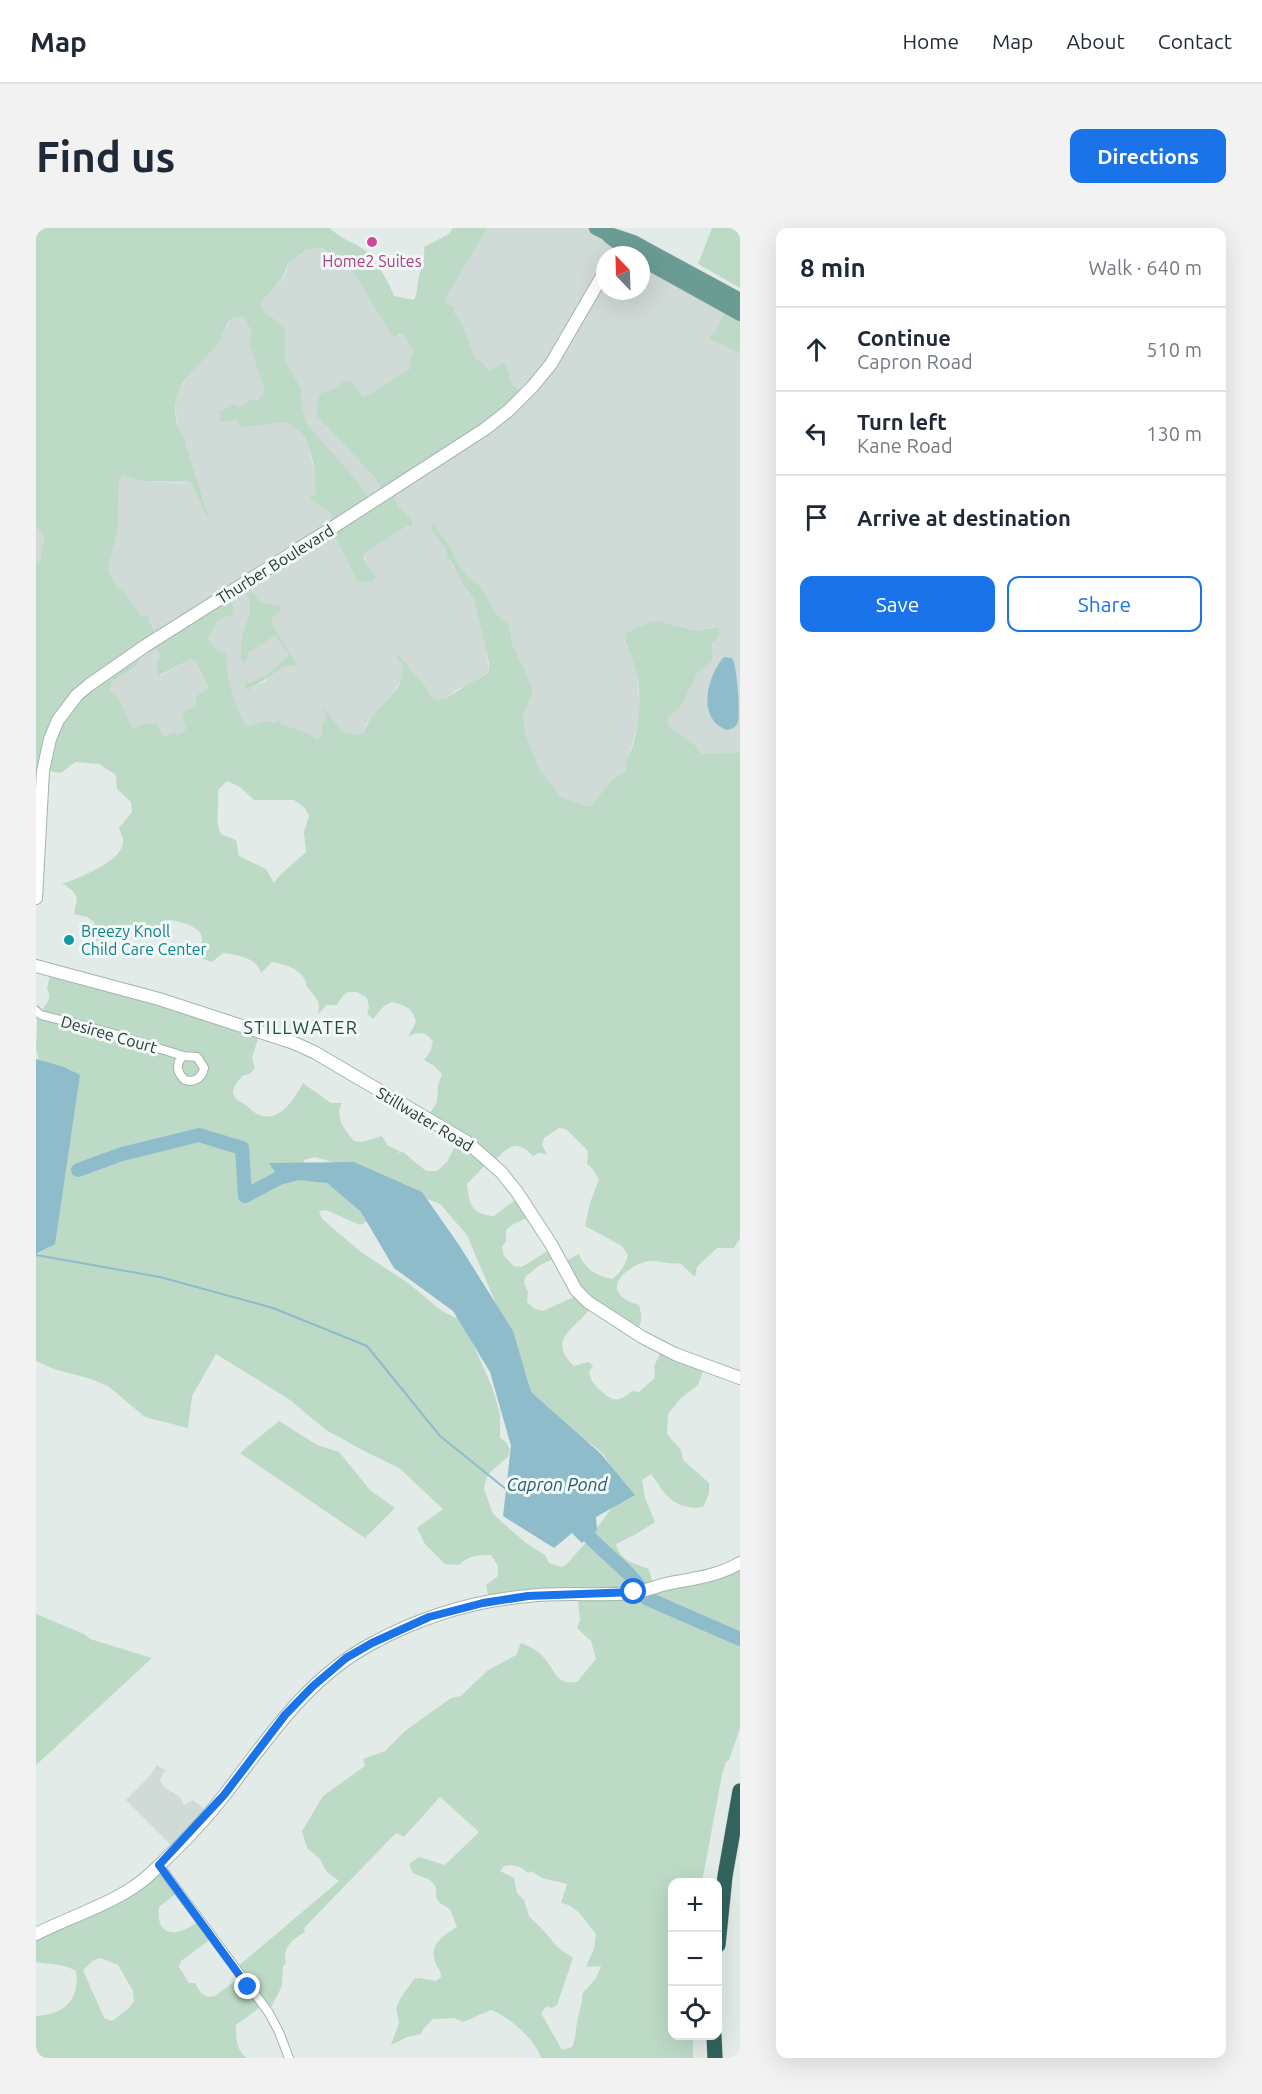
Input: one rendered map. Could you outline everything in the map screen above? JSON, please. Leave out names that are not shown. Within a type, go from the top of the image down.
[{"type":"highway","points":[[719,1932],[725,1876],[740,1791]]},
{"type":"highway","points":[[714,2040],[715,2058]]},
{"type":"main road","points":[[601,231],[614,246]]},
{"type":"main road","points":[[601,231],[633,242],[740,300]]},
{"type":"main road","points":[[650,265],[740,314]]},
{"type":"street","name":"Thurber Boulevard","points":[[36,898],[47,751],[58,720],[77,695],[145,646],[361,510],[485,429],[508,411],[551,364],[596,286]]},
{"type":"street","name":"Stillwater Road","points":[[36,966],[159,999],[294,1043],[314,1052],[466,1142],[489,1160],[517,1192],[551,1244],[576,1290],[595,1308],[675,1354],[740,1378]]},
{"type":"street","name":"Desiree Court","points":[[36,1011],[41,1015],[111,1033],[183,1056]]},
{"type":"street","points":[[36,1934],[121,1894],[147,1877],[224,1795],[285,1715],[312,1687],[346,1658],[389,1635],[429,1617],[483,1603],[528,1596],[634,1592],[674,1582],[704,1578],[722,1573],[740,1563]]},
{"type":"street","points":[[159,1865],[269,2013],[289,2058]]},
{"type":"shaded area","points":[[487,228],[597,228],[625,246],[596,246],[596,300],[650,300],[650,262],[726,310],[715,332],[723,346],[729,346],[740,354],[740,752],[702,754],[694,744],[668,725],[668,718],[680,707],[692,680],[711,661],[714,627],[696,631],[655,621],[626,644],[637,671],[640,714],[625,763],[626,771],[613,779],[590,807],[561,797],[540,770],[526,735],[523,717],[533,692],[513,646],[508,621],[503,621],[494,611],[481,587],[458,564],[433,522],[430,528],[445,548],[448,559],[451,560],[468,593],[474,599],[485,641],[489,671],[466,687],[459,688],[446,698],[437,700],[430,696],[427,688],[397,655],[402,662],[404,676],[385,705],[366,724],[364,733],[358,735],[342,732],[324,709],[327,719],[322,736],[317,739],[281,724],[266,721],[248,726],[234,700],[226,672],[226,651],[221,652],[215,649],[208,636],[222,617],[232,615],[234,609],[157,636],[149,621],[140,614],[122,589],[117,588],[108,570],[118,530],[119,478],[123,475],[142,481],[191,482],[212,527],[185,438],[179,432],[177,425],[175,397],[193,368],[220,340],[231,319],[237,316],[244,317],[251,331],[251,340],[265,391],[257,402],[239,407],[235,404],[225,409],[221,423],[234,420],[265,424],[288,422],[302,435],[309,447],[316,481],[316,494],[310,498],[328,510],[335,523],[328,530],[338,543],[355,577],[370,570],[363,553],[407,526],[412,527],[412,519],[398,505],[391,491],[512,384],[505,362],[489,371],[482,362],[475,358],[463,326],[444,302]],"holes":[[[248,597],[257,599],[267,606],[273,616],[271,619],[278,635],[297,664],[284,665],[269,675],[266,681],[249,688],[246,680],[249,683],[266,675],[289,656],[275,636],[248,652],[241,638],[248,620],[250,605]]]},
{"type":"shaded area","points":[[323,248],[354,273],[394,337],[403,334],[414,353],[411,368],[365,397],[352,382],[325,425],[375,478],[383,493],[370,502],[359,483],[307,424],[302,407],[301,388],[285,361],[285,327],[262,310],[261,302],[280,282],[287,271],[288,263],[308,250]]},
{"type":"shaded area","points":[[36,527],[44,536],[40,560],[36,563]]},
{"type":"shaded area","points":[[152,641],[160,655],[156,666],[160,676],[191,659],[196,661],[208,689],[195,697],[196,705],[186,729],[178,735],[174,732],[166,736],[162,735],[149,723],[134,728],[110,691],[112,682],[135,667],[135,653]]},
{"type":"shaded area","points":[[157,1765],[166,1771],[160,1781],[164,1787],[180,1797],[184,1805],[193,1800],[210,1814],[174,1848],[126,1800],[148,1778]]},
{"type":"green space","points":[[36,228],[330,228],[367,252],[381,270],[394,296],[414,300],[424,247],[449,234],[453,228],[487,228],[444,302],[454,307],[453,311],[463,326],[475,358],[482,362],[489,371],[505,362],[512,384],[523,395],[391,491],[398,505],[412,519],[412,527],[407,526],[364,553],[364,559],[376,577],[372,581],[360,582],[355,577],[338,543],[328,530],[335,523],[328,510],[309,498],[316,494],[314,471],[309,447],[300,433],[288,422],[241,427],[238,421],[221,423],[219,421],[221,417],[219,410],[235,404],[239,407],[251,399],[257,401],[265,391],[249,343],[251,331],[244,317],[239,316],[231,319],[220,340],[189,375],[178,394],[175,405],[178,427],[185,438],[213,530],[191,482],[142,481],[123,475],[119,479],[118,530],[108,570],[117,588],[122,589],[140,614],[148,615],[157,636],[227,594],[234,609],[232,616],[221,619],[208,637],[215,649],[221,652],[226,651],[231,689],[245,724],[248,726],[266,721],[275,723],[279,720],[281,724],[317,739],[322,736],[322,724],[327,719],[323,706],[342,732],[358,735],[364,733],[367,724],[400,683],[403,673],[402,663],[398,661],[396,653],[427,688],[430,696],[437,700],[446,698],[489,671],[474,599],[461,581],[451,560],[448,559],[445,548],[430,528],[433,522],[458,564],[481,587],[494,611],[503,621],[508,621],[513,646],[533,692],[523,717],[526,735],[540,770],[561,797],[590,807],[613,779],[626,771],[625,763],[634,743],[639,692],[636,670],[625,634],[656,621],[696,631],[718,627],[720,634],[712,643],[712,661],[697,674],[680,707],[668,718],[668,725],[694,744],[702,754],[740,752],[740,1238],[734,1248],[717,1248],[697,1267],[695,1277],[680,1263],[647,1262],[629,1269],[617,1283],[617,1289],[623,1297],[639,1305],[641,1320],[638,1329],[635,1332],[592,1307],[571,1328],[563,1341],[566,1357],[574,1366],[589,1362],[593,1366],[589,1372],[593,1382],[604,1393],[615,1399],[622,1398],[632,1391],[639,1392],[655,1378],[654,1366],[663,1348],[705,1365],[698,1385],[682,1397],[668,1414],[667,1434],[681,1450],[683,1460],[709,1483],[709,1493],[704,1506],[692,1508],[674,1501],[665,1494],[651,1474],[642,1480],[645,1498],[655,1522],[616,1544],[624,1558],[649,1569],[653,1585],[740,1561],[740,1728],[722,1775],[703,1878],[668,1878],[668,2040],[693,2040],[693,2058],[541,2058],[534,2044],[521,2030],[505,2017],[491,2010],[463,2022],[454,2018],[433,2019],[421,2034],[407,2037],[391,2045],[399,2023],[396,2008],[400,1999],[414,1979],[436,1981],[441,1977],[434,1958],[435,1947],[440,1939],[457,1927],[450,1909],[439,1902],[432,1882],[413,1873],[409,1864],[419,1857],[445,1865],[479,1832],[440,1797],[404,1837],[396,1833],[304,1928],[305,1932],[287,1948],[282,1986],[269,2011],[262,2006],[236,2025],[239,2048],[247,2058],[36,2058],[36,2016],[55,2012],[68,2004],[76,1990],[77,1981],[76,1971],[71,1968],[36,1962],[36,1933],[92,1906],[158,1866],[178,1892],[159,1907],[161,1925],[165,1930],[177,1932],[199,1921],[212,1938],[181,1961],[179,1967],[189,1983],[195,1983],[201,1993],[208,1997],[215,1996],[240,1977],[236,1968],[339,1881],[326,1871],[320,1859],[307,1848],[302,1831],[323,1796],[365,1766],[363,1759],[385,1751],[405,1731],[451,1698],[461,1696],[487,1671],[516,1655],[521,1643],[540,1654],[557,1676],[565,1682],[577,1682],[596,1659],[591,1641],[577,1628],[580,1620],[578,1600],[541,1598],[490,1604],[486,1585],[498,1576],[498,1566],[491,1555],[470,1557],[459,1565],[445,1564],[425,1544],[417,1528],[443,1509],[399,1468],[326,1430],[290,1400],[216,1354],[192,1396],[188,1428],[145,1417],[108,1386],[36,1361],[36,1255],[48,1248],[55,1235],[41,1067],[36,1050],[38,1003],[41,1012],[49,998],[47,989],[51,970],[260,1032],[252,1058],[255,1069],[242,1076],[233,1092],[236,1099],[257,1114],[272,1116],[279,1113],[296,1096],[303,1083],[331,1103],[342,1103],[340,1118],[354,1141],[362,1142],[382,1136],[388,1146],[400,1151],[397,1153],[403,1152],[426,1171],[437,1171],[447,1162],[459,1138],[427,1118],[437,1102],[438,1085],[442,1074],[424,1060],[433,1042],[430,1038],[422,1033],[408,1037],[416,1022],[413,1013],[405,1006],[392,1002],[384,1006],[373,1019],[367,1014],[369,1007],[367,998],[350,992],[343,996],[337,1005],[327,1005],[318,1014],[317,1000],[302,976],[295,970],[272,962],[261,973],[255,963],[240,956],[223,953],[212,962],[197,957],[202,943],[201,934],[195,928],[177,921],[163,922],[156,940],[150,939],[135,926],[125,925],[114,926],[106,939],[95,941],[92,938],[95,930],[94,922],[87,917],[74,914],[77,898],[73,891],[62,883],[92,871],[117,855],[123,841],[119,828],[132,812],[131,802],[117,789],[116,775],[99,764],[75,762],[61,773],[44,770],[36,891],[36,563],[40,560],[44,536],[36,527]],"holes":[[[323,248],[354,273],[394,338],[403,334],[414,353],[410,360],[411,368],[365,397],[352,382],[346,380],[333,390],[319,394],[316,415],[375,478],[383,492],[370,502],[359,483],[307,424],[302,407],[301,388],[285,361],[285,327],[262,310],[261,302],[281,279],[288,263],[307,250]],[[151,641],[160,655],[156,666],[158,676],[191,659],[196,661],[208,688],[195,697],[196,705],[182,714],[186,729],[178,735],[174,732],[166,736],[162,735],[157,724],[149,723],[134,728],[119,699],[110,691],[112,682],[135,667],[139,660],[135,652]],[[227,781],[240,787],[254,800],[294,800],[305,808],[309,816],[304,832],[306,852],[274,883],[266,869],[239,856],[236,840],[221,834],[218,818],[218,790]],[[559,1128],[566,1129],[588,1151],[587,1164],[599,1179],[585,1226],[622,1246],[628,1255],[626,1262],[612,1279],[592,1271],[584,1264],[579,1254],[562,1263],[578,1295],[543,1311],[535,1309],[527,1302],[525,1277],[540,1265],[558,1257],[552,1248],[522,1267],[514,1266],[504,1256],[502,1247],[506,1241],[506,1230],[531,1216],[519,1197],[494,1216],[480,1213],[470,1202],[467,1184],[489,1161],[493,1162],[512,1147],[522,1147],[533,1156],[539,1153],[547,1154],[542,1145],[544,1138]],[[315,1157],[342,1165],[440,1204],[467,1235],[526,1375],[532,1419],[590,1443],[604,1455],[612,1469],[628,1486],[589,1539],[566,1565],[561,1567],[549,1563],[545,1555],[526,1543],[493,1514],[484,1489],[486,1479],[491,1471],[508,1457],[510,1450],[506,1442],[500,1438],[500,1414],[492,1387],[465,1326],[458,1319],[442,1311],[408,1283],[361,1252],[322,1219],[319,1211],[326,1210],[360,1225],[370,1220],[304,1165],[304,1160]],[[504,1866],[520,1867],[528,1873],[531,1871],[542,1878],[567,1884],[561,1903],[572,1907],[596,1934],[594,1949],[586,1967],[601,1966],[596,1978],[582,1994],[572,2047],[562,2050],[541,2013],[547,2006],[551,2008],[557,2005],[573,1958],[557,1947],[529,1916],[524,1900],[517,1893],[514,1878],[500,1871]],[[100,1958],[118,1965],[133,1991],[134,2001],[129,2008],[112,2021],[104,2018],[83,1970],[94,1960]]]},
{"type":"green space","points":[[712,228],[740,228],[740,288],[698,264]]},
{"type":"green space","points":[[725,312],[740,321],[740,354],[710,339]]},
{"type":"green space","points":[[246,593],[253,593],[265,604],[281,605],[279,612],[271,619],[278,635],[297,664],[297,666],[284,665],[249,688],[250,692],[245,687],[246,680],[249,683],[266,675],[289,656],[275,636],[249,652],[246,662],[242,661],[241,639],[250,610]]},
{"type":"green space","points":[[279,1421],[317,1445],[339,1452],[370,1490],[395,1508],[365,1538],[240,1453]]},
{"type":"green space","points":[[36,1614],[84,1634],[90,1639],[152,1658],[36,1765]]},
{"type":"water","points":[[724,657],[732,658],[734,662],[738,701],[738,722],[727,730],[711,717],[708,707],[709,686]]},
{"type":"water","points":[[36,1059],[64,1067],[80,1075],[55,1244],[36,1254]]},
{"type":"water","name":"Capron Pond","points":[[354,1162],[422,1192],[459,1245],[513,1331],[531,1392],[601,1454],[635,1495],[596,1517],[597,1530],[582,1543],[572,1533],[554,1548],[503,1516],[511,1446],[490,1372],[453,1311],[394,1268],[361,1212],[327,1183],[279,1178],[269,1163]]},
{"type":"waterway","points":[[78,1170],[122,1154],[199,1135],[242,1148],[245,1196],[279,1178],[294,1174]]},
{"type":"waterway","points":[[36,1255],[160,1277],[273,1308],[367,1346],[440,1436],[507,1490]]},
{"type":"waterway","points":[[579,1523],[595,1543],[632,1577],[646,1598],[740,1639]]},
{"type":"place","name":"Home2 Suites","points":[[372,242]]},
{"type":"place","name":"Breezy Knoll Child Care Center","points":[[69,940]]},
{"type":"district","name":"STILLWATER","points":[[301,1027]]},
{"type":"route","points":[[248,1987],[159,1865],[205,1818],[274,1728],[312,1687],[346,1658],[398,1630],[429,1617],[483,1603],[528,1596],[634,1592]]}]
